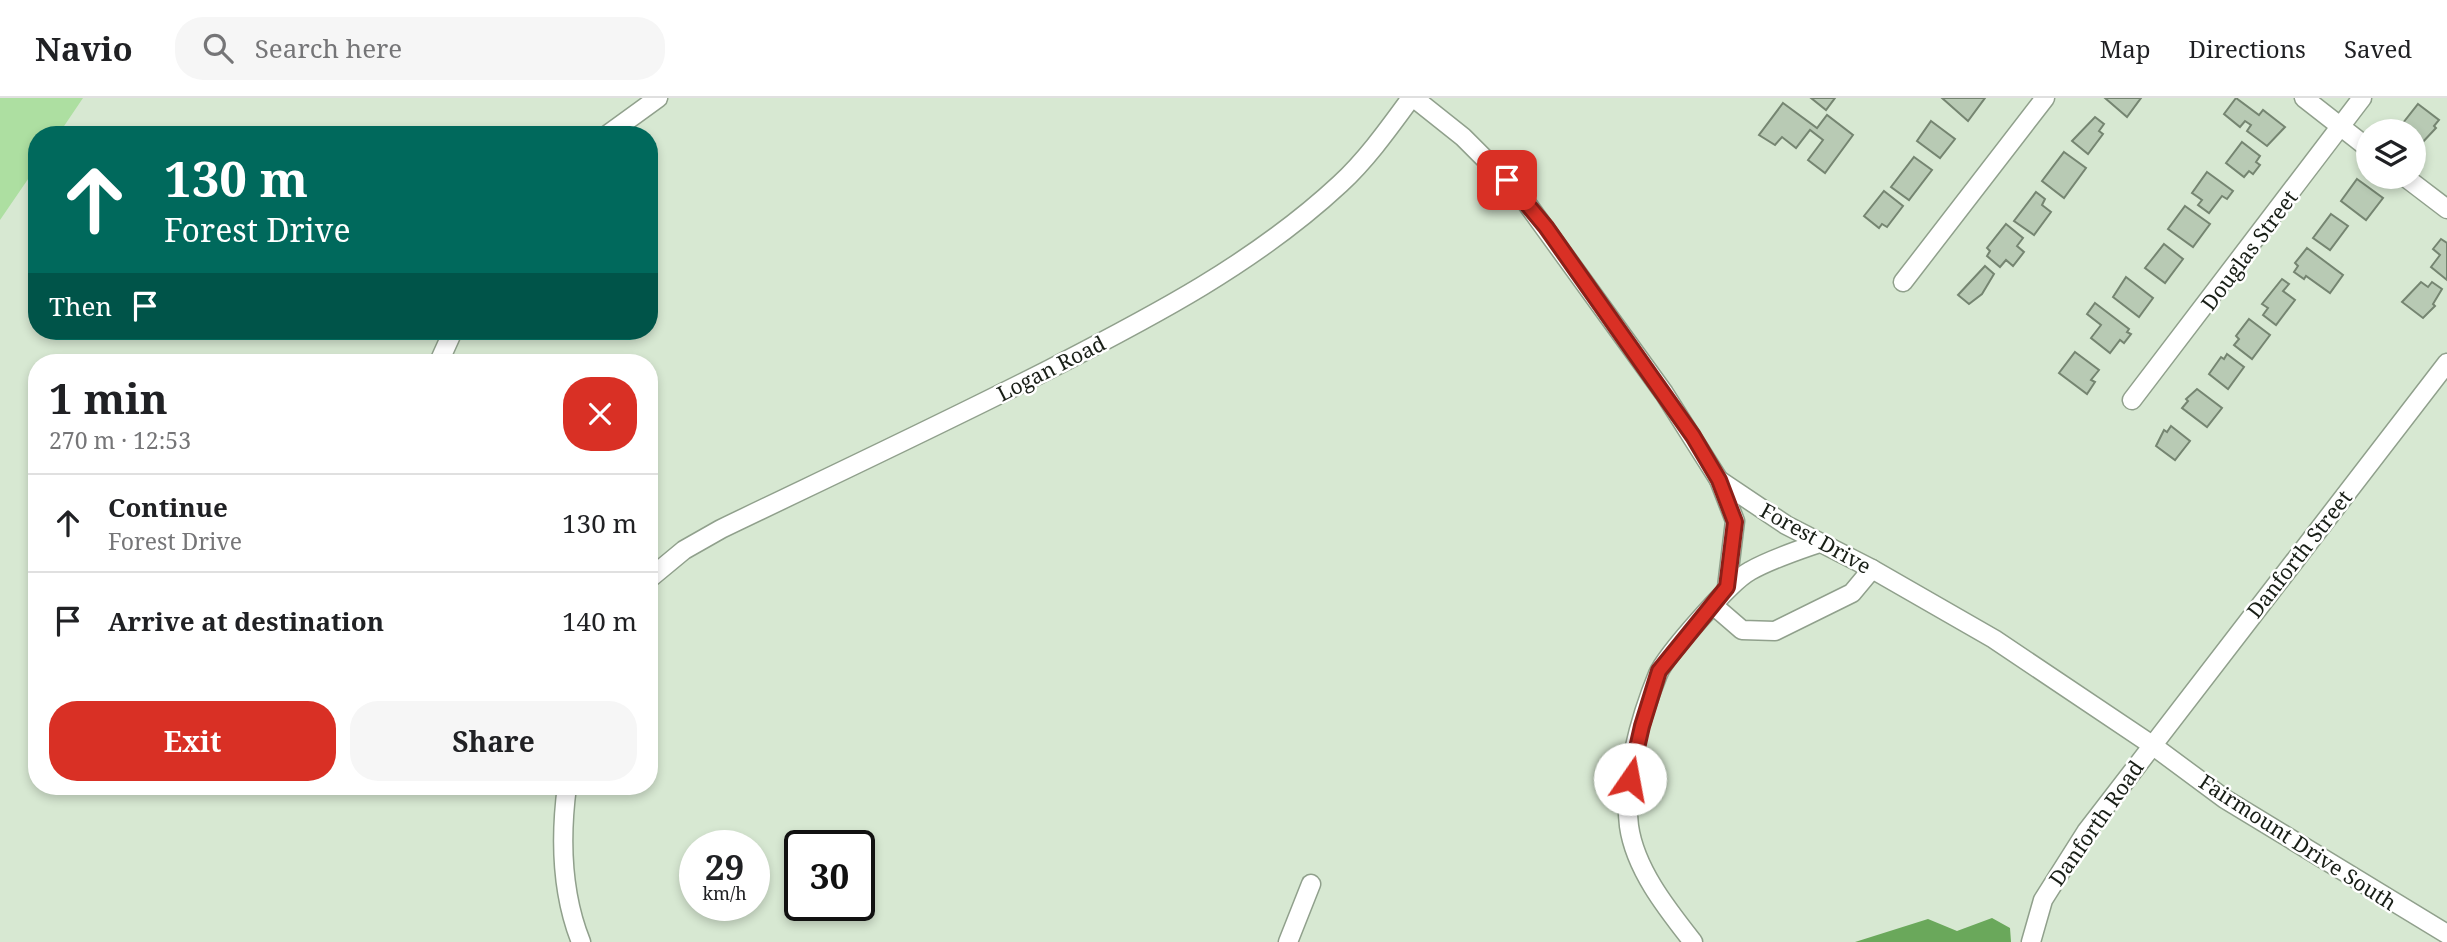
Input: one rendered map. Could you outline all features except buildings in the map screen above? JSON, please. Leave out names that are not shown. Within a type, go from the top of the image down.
[{"type":"street","points":[[619,126],[658,98]]},
{"type":"street","name":"Forest Drive","points":[[1412,98],[1463,137],[1520,194],[1664,393],[1719,480],[1786,525],[1872,569],[1994,639],[2152,745]]},
{"type":"street","name":"Logan Road","points":[[658,572],[684,550],[721,529],[987,401],[1132,327],[1202,287],[1257,251],[1341,183],[1412,98]]},
{"type":"street","points":[[1903,282],[2045,98]]},
{"type":"street","points":[[2304,98],[2356,139]]},
{"type":"street","name":"Douglas Street","points":[[2132,400],[2362,98]]},
{"type":"street","points":[[2421,189],[2447,209]]},
{"type":"street","name":"Danforth Street","points":[[2152,745],[2447,363]]},
{"type":"street","points":[[1719,480],[1735,522],[1727,587]]},
{"type":"street","points":[[1693,942],[1666,908],[1643,868],[1629,826],[1630,779],[1642,726],[1659,671],[1727,587],[1749,571],[1819,544]]},
{"type":"street","points":[[1713,605],[1742,630],[1775,631],[1852,593],[1872,569]]},
{"type":"street","name":"Fairmount Drive South","points":[[2152,745],[2225,799],[2447,934]]},
{"type":"street","name":"Danforth Road","points":[[2031,942],[2043,900],[2058,872],[2152,745]]},
{"type":"street","points":[[567,795],[563,861],[568,898],[581,942]]},
{"type":"street","points":[[1288,942],[1311,884]]},
{"type":"shaded area","points":[[0,98],[83,98],[64,126],[28,126],[28,179],[0,220]]},
{"type":"shaded area","points":[[1992,918],[2010,928],[2011,942],[1855,942],[1928,919],[1957,931]]},
{"type":"route","points":[[1507,180],[1546,227],[1693,436],[1719,480],[1735,522],[1727,587],[1659,671],[1642,726],[1630,779]]}]
